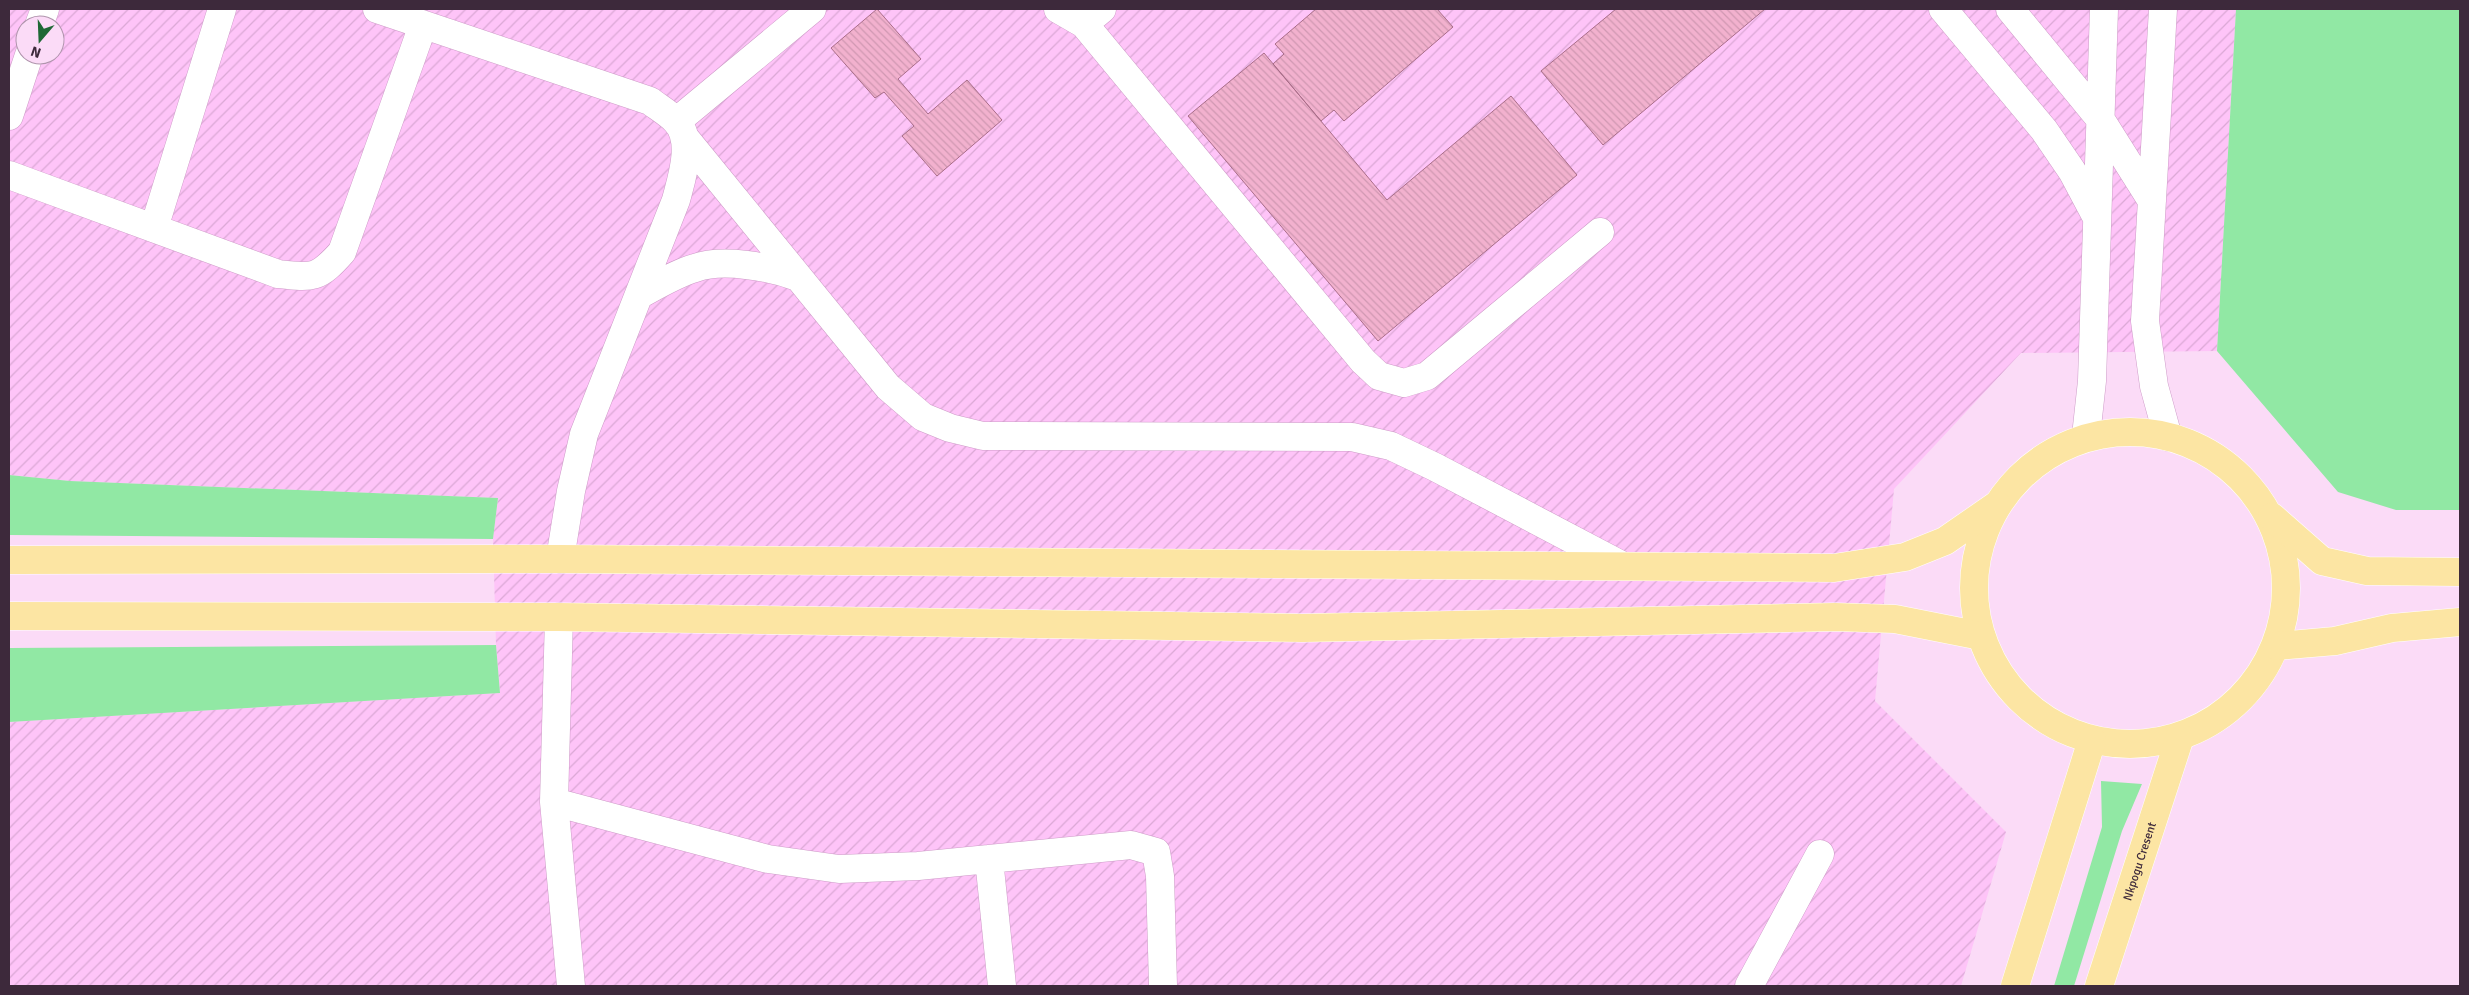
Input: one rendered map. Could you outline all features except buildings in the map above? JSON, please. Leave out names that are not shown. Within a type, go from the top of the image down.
[{"type":"main road","points":[[2120,432],[2150,433],[2168,438],[2206,451],[2230,468],[2252,489],[2268,514],[2282,549],[2287,579],[2283,624],[2276,646],[2261,676],[2239,702],[2212,723],[2180,737],[2152,743],[2121,744],[2092,740],[2062,729],[2035,712],[2017,696],[1993,665],[1981,636],[1974,610],[1973,582],[1977,555],[1984,530],[1997,505],[2015,482],[2037,462],[2086,436],[2120,432]]},
{"type":"main road","points":[[9,560],[560,559],[1834,568],[1905,557],[1945,541],[1997,505]]},
{"type":"main road","points":[[2268,514],[2322,561],[2367,571],[2460,572]]},
{"type":"main road","points":[[9,616],[559,617],[1303,628],[1835,617],[1895,619],[1981,636]]},
{"type":"main road","points":[[2276,646],[2335,641],[2392,628],[2460,622]]},
{"type":"main road","name":"Nkpogu Cresent","points":[[2099,986],[2180,737]]},
{"type":"main road","points":[[2015,986],[2092,740]]},
{"type":"street","points":[[154,228],[222,9]]},
{"type":"street","points":[[377,9],[650,101],[681,130],[888,387],[923,417],[950,428],[983,436],[1352,437],[1391,446],[1426,462],[1623,566]]},
{"type":"street","points":[[681,130],[812,9]]},
{"type":"street","points":[[1058,9],[1093,16],[1350,346],[1379,376],[1404,383],[1427,376],[1600,232]]},
{"type":"street","points":[[1943,9],[2044,130],[2072,171],[2097,218]]},
{"type":"street","points":[[2010,9],[2101,120],[2152,201]]},
{"type":"street","points":[[2086,436],[2091,405],[2104,9]]},
{"type":"street","points":[[2163,9],[2145,320],[2154,386],[2168,438]]},
{"type":"street","points":[[9,176],[278,274],[308,278],[325,271],[342,252],[423,25]]},
{"type":"street","points":[[9,116],[26,65]]},
{"type":"street","points":[[560,559],[571,490],[584,434],[676,200],[684,171],[681,130]]},
{"type":"street","points":[[639,295],[671,277],[697,267],[735,264],[771,267],[798,276]]},
{"type":"street","points":[[559,617],[554,802],[571,986]]},
{"type":"street","points":[[554,802],[768,860],[839,869],[918,866],[1131,845],[1156,852],[1160,876],[1163,986]]},
{"type":"street","points":[[1748,986],[1820,854]]},
{"type":"street","points":[[989,859],[1002,986]]},
{"type":"shaded area","points":[[9,9],[2236,9],[2217,351],[2021,353],[1894,489],[1875,701],[2006,832],[1961,986],[9,986],[9,722],[500,693],[496,645],[493,539],[498,498],[70,481],[9,475]]},
{"type":"green space","points":[[2236,9],[2460,9],[2460,510],[2396,510],[2338,492],[2217,351]]},
{"type":"green space","points":[[9,475],[70,481],[498,498],[493,539],[9,535]]},
{"type":"green space","points":[[496,645],[500,693],[9,722],[9,648]]},
{"type":"green space","points":[[2101,781],[2142,784],[2122,831],[2074,986],[2054,986],[2102,827]]}]
